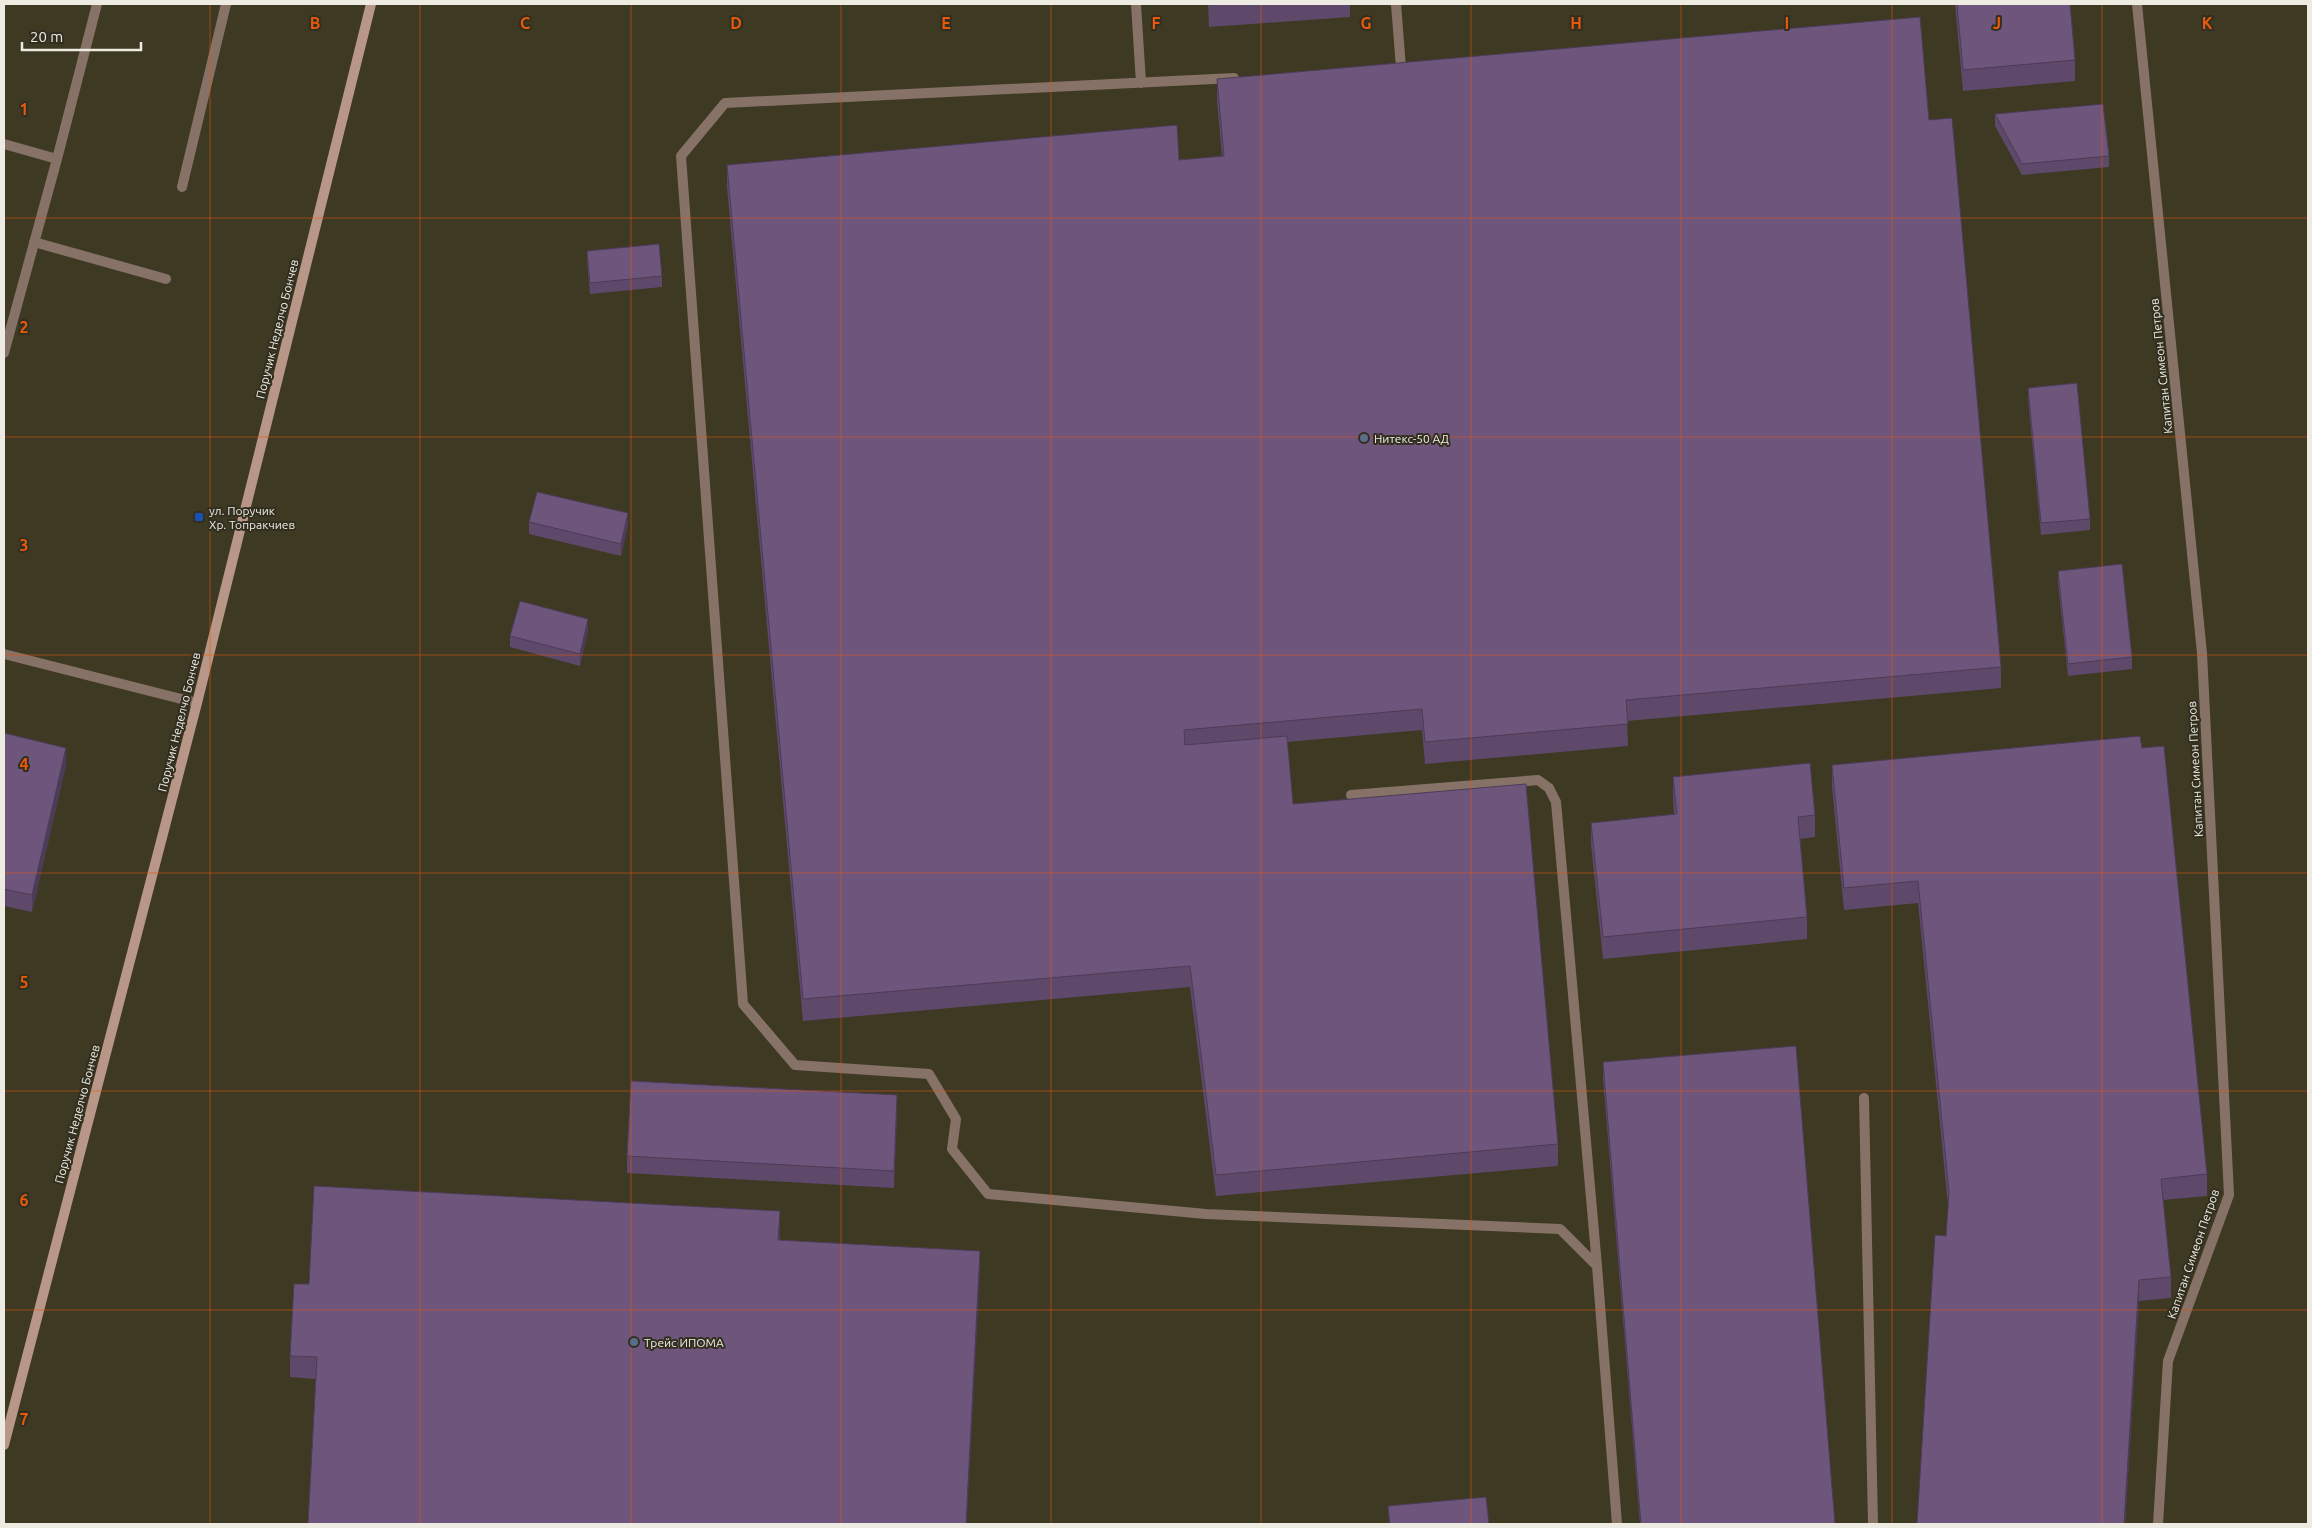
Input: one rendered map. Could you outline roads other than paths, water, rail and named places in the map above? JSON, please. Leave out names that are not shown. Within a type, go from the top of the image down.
[{"type":"street","points":[[4,352],[57,160],[97,4]]},
{"type":"street","points":[[182,187],[226,4]]},
{"type":"street","name":"Поручик Неделчо Бончев","points":[[4,1445],[197,703],[371,4]]},
{"type":"street","points":[[1136,4],[1141,83]]},
{"type":"street","points":[[1382,70],[1401,68],[1396,4]]},
{"type":"street","name":"Капитан Симеон Петров","points":[[2137,4],[2202,653],[2229,1195],[2168,1361],[2158,1524]]},
{"type":"street","points":[[1247,77],[725,103],[681,156],[743,1004],[795,1066],[929,1074],[956,1119],[952,1150],[988,1194],[1206,1214],[1560,1229],[1597,1266]]},
{"type":"street","points":[[4,144],[57,160]]},
{"type":"street","points":[[34,242],[166,279]]},
{"type":"street","points":[[4,654],[197,703]]},
{"type":"street","points":[[1351,794],[1538,780],[1549,788],[1556,802],[1597,1266],[1617,1524]]},
{"type":"street","points":[[1864,1098],[1873,1524]]},
{"type":"place","name":"Нитекс-50 АД","points":[[1364,438]]},
{"type":"place","name":"ул. Поручик Хр. Топракчиев","points":[[199,517]]},
{"type":"place","name":"Трейс ИПОМА","points":[[634,1342]]}]
